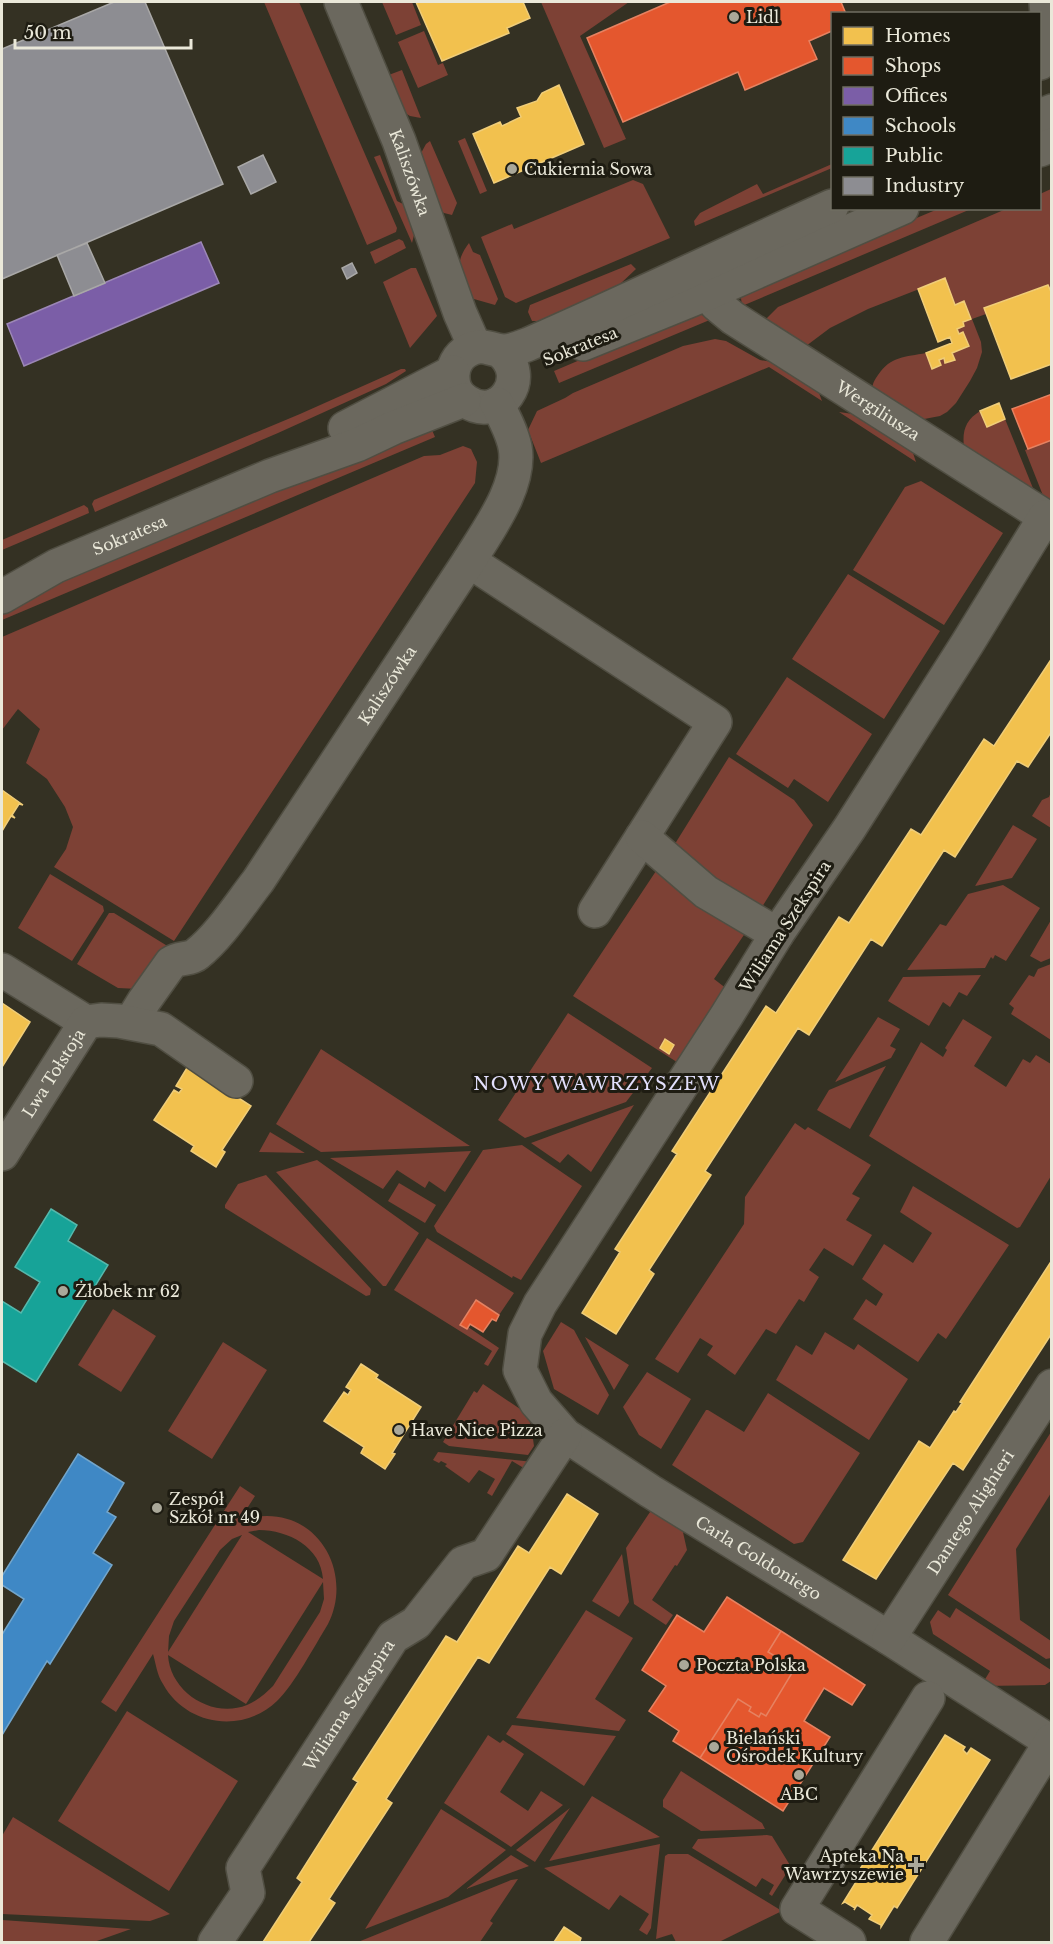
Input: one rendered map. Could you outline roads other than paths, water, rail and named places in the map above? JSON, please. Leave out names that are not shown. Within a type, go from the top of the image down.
[{"type":"street","name":"Kaliszówka","points":[[131,1022],[171,963],[195,956],[222,927],[263,872],[469,561],[499,512],[514,474],[515,448],[497,370],[460,313],[399,141],[341,2]]},
{"type":"street","points":[[1041,56],[1047,15],[1046,2]]},
{"type":"street","name":"Sokratesa","points":[[831,206],[683,273],[640,296],[512,350],[497,370],[480,407],[459,386],[460,357],[497,370],[537,364],[711,292],[897,210]]},
{"type":"street","name":"Wergiliusza","points":[[711,292],[716,304],[733,318],[1048,519]]},
{"type":"street","name":"Sokratesa","points":[[2,597],[56,566],[270,476],[336,433],[459,386]]},
{"type":"street","name":"Wiliama Szekspira","points":[[525,1334],[540,1304],[777,934],[849,829],[1048,519]]},
{"type":"street","points":[[469,561],[715,722],[595,910]]},
{"type":"street","name":"Sokratesa","points":[[2,578],[56,566]]},
{"type":"street","points":[[642,837],[706,892],[777,934]]},
{"type":"street","name":"Lwa Tołstoja","points":[[2,970],[86,1022],[101,1020],[131,1022],[161,1029],[236,1081]]},
{"type":"street","name":"Lwa Tołstoja","points":[[2,1154],[86,1022]]},
{"type":"street","name":"Carla Goldoniego","points":[[525,1334],[520,1370],[536,1402],[565,1435],[790,1579],[890,1638],[1051,1741]]},
{"type":"street","name":"Dantego Alighieri","points":[[890,1638],[1052,1386]]},
{"type":"street","name":"Wiliama Szekspira","points":[[215,1942],[248,1893],[243,1868],[393,1637],[416,1623],[463,1563],[486,1555],[565,1435]]},
{"type":"street","points":[[849,1942],[797,1909],[928,1698]]},
{"type":"street","points":[[927,1942],[1051,1741]]},
{"type":"place","name":"Lidl","points":[[734,17]]},
{"type":"place","name":"Cukiernia Sowa","points":[[512,169]]},
{"type":"place","name":"Żłobek nr 62","points":[[63,1291]]},
{"type":"place","name":"Have Nice Pizza","points":[[399,1430]]},
{"type":"place","name":"Zespół Szkół nr 49","points":[[157,1508]]},
{"type":"place","name":"Poczta Polska","points":[[684,1665]]},
{"type":"place","name":"Bielański Ośrodek Kultury","points":[[714,1747]]},
{"type":"place","name":"ABC","points":[[799,1775]]},
{"type":"place","name":"Apteka Na Wawrzyszewie","points":[[916,1865]]},
{"type":"district","name":"NOWY WAWRZYSZEW","points":[[597,1084]]}]
